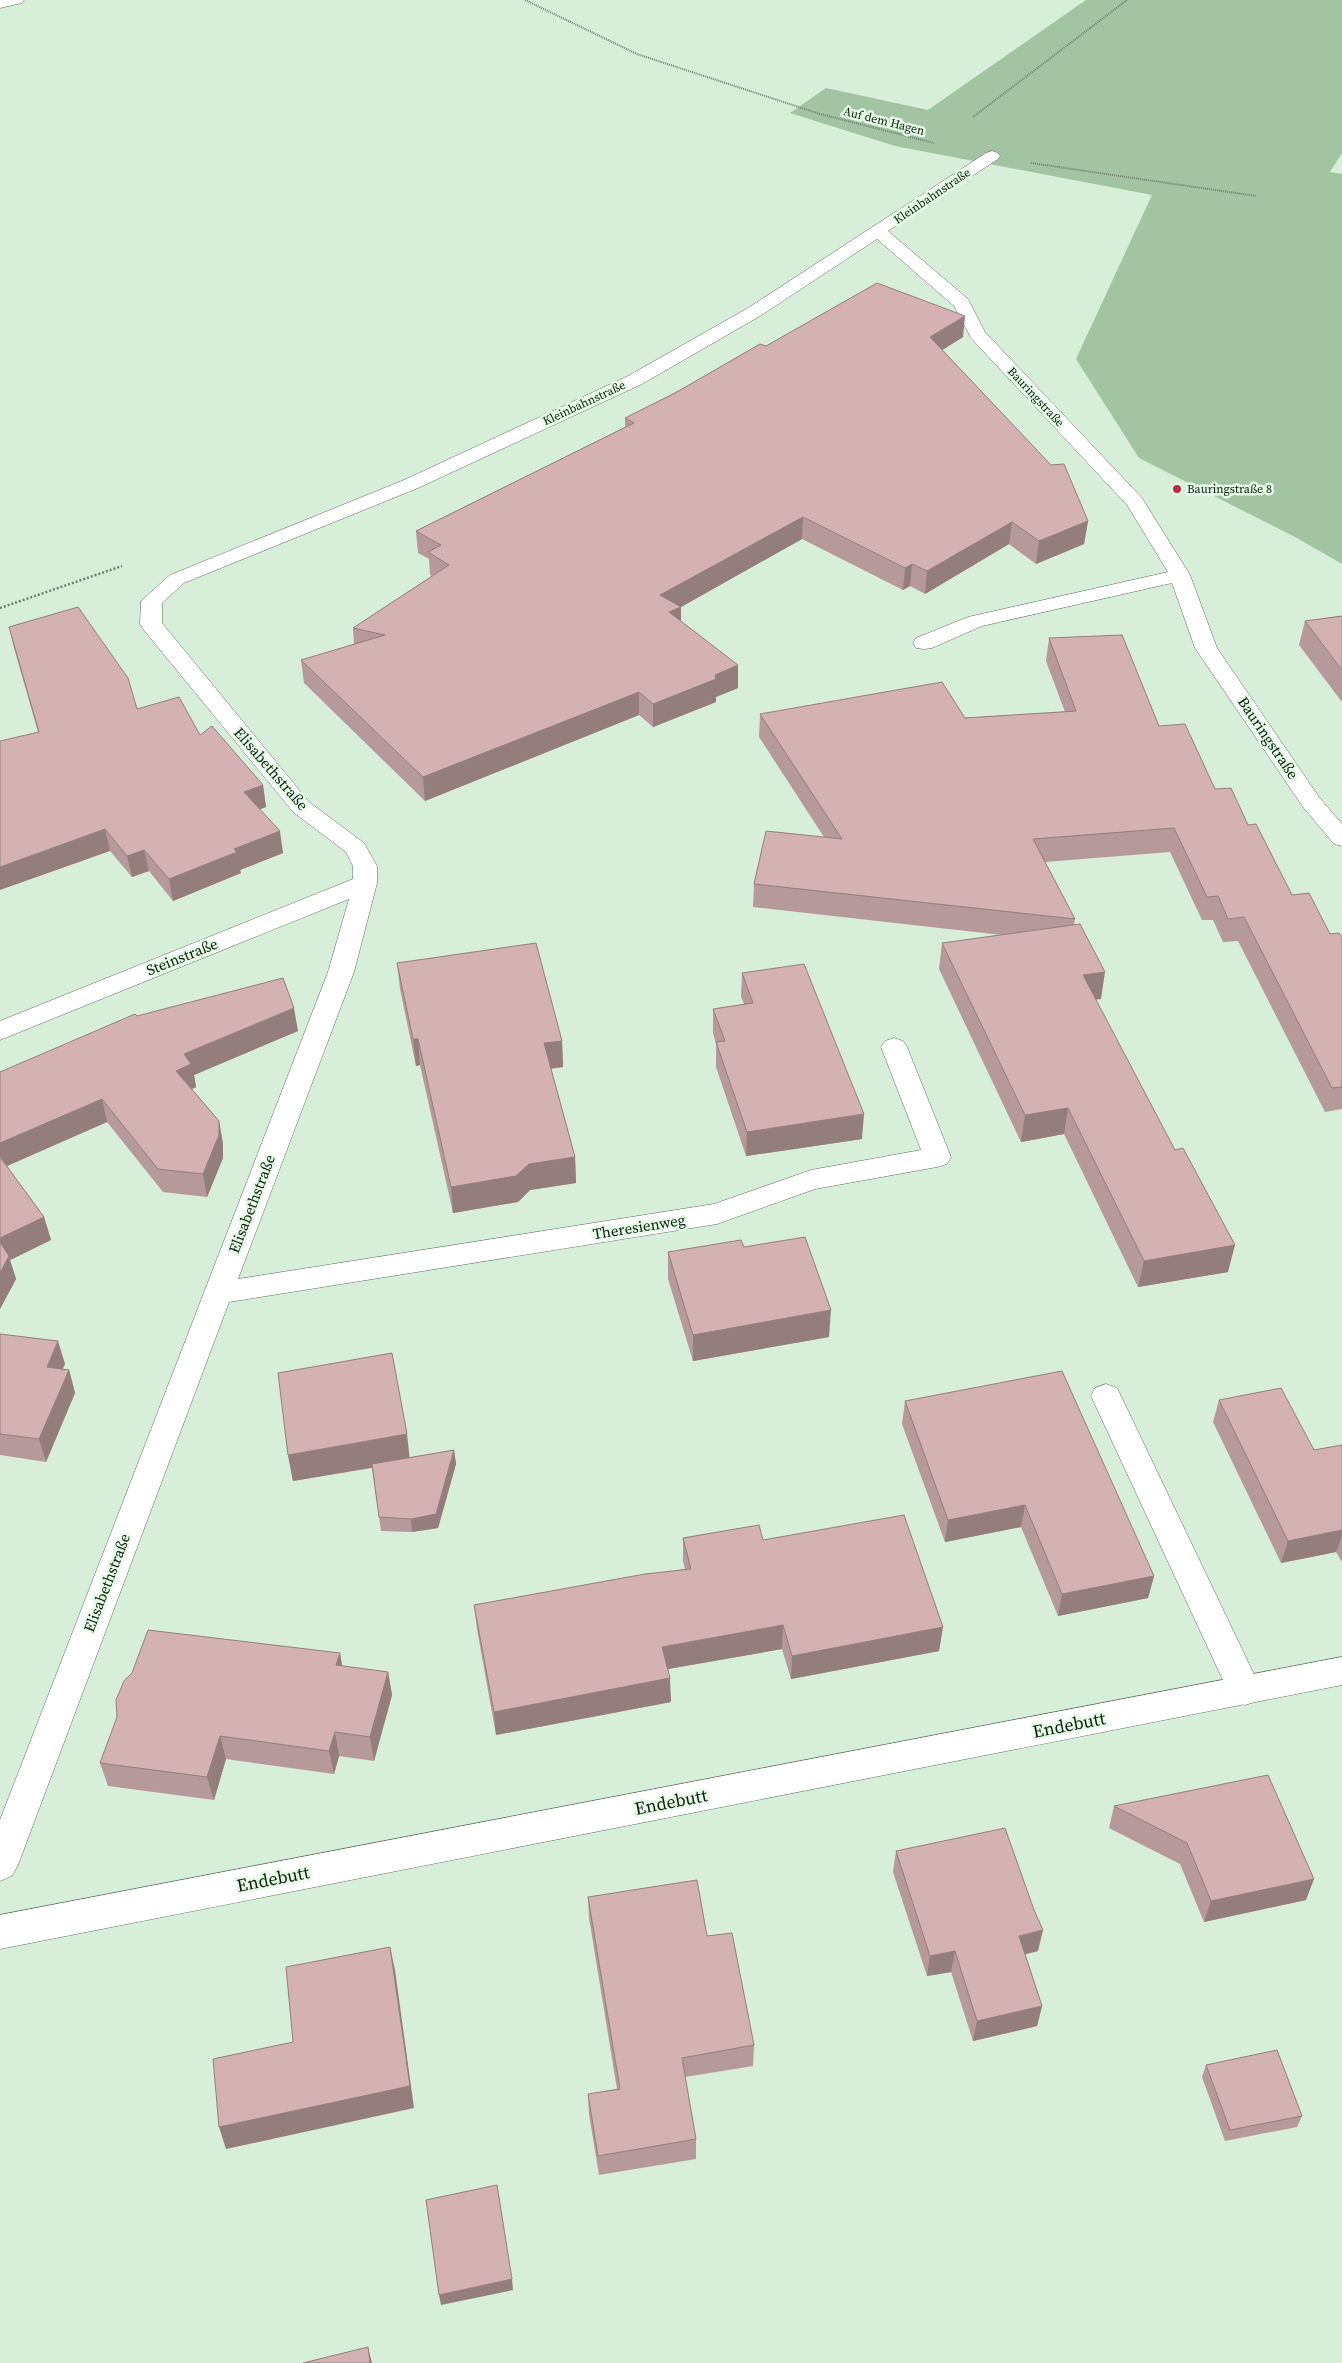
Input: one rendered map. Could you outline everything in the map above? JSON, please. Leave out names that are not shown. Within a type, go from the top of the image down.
[{"type":"street","points":[[0,4],[17,0]]},
{"type":"street","name":"Kleinbahnstraße","points":[[151,601],[177,579],[411,484],[635,380],[754,312],[992,156]]},
{"type":"street","name":"Bauringstraße","points":[[878,232],[962,303],[977,334],[1135,502],[1180,575],[1206,648],[1311,802],[1342,839]]},
{"type":"street","points":[[924,643],[975,621],[1180,575]]},
{"type":"street","name":"Elisabethstraße","points":[[0,1865],[341,972],[365,882],[365,866],[356,848],[301,808],[151,624],[151,601]]},
{"type":"street","name":"Steinstraße","points":[[0,1031],[365,882]]},
{"type":"street","name":"Theresienweg","points":[[218,1293],[717,1214],[811,1180],[937,1157],[894,1047]]},
{"type":"street","points":[[1106,1396],[1245,1691]]},
{"type":"street","name":"Endebutt","points":[[0,1932],[1342,1671]]},
{"type":"path","name":"Auf dem Hagen","points":[[525,0],[637,54],[820,114],[992,156],[1256,196]]},
{"type":"path","points":[[970,119],[1127,0]]},
{"type":"green space","points":[[1086,0],[1342,0],[1342,153],[1330,172],[1342,174],[1342,564],[1295,537],[1139,458],[1076,359],[1152,195],[895,146],[790,113],[826,88],[928,110]]},
{"type":"building","points":[[877,283],[965,316],[930,337],[1051,465],[1064,464],[1088,521],[1039,541],[1012,522],[927,571],[912,564],[905,568],[803,517],[660,595],[681,607],[669,612],[738,665],[715,675],[716,679],[653,704],[639,692],[423,777],[301,660],[385,635],[353,628],[449,565],[428,552],[441,545],[416,531],[634,423],[625,418],[675,393],[760,344],[766,346]]},
{"type":"building","points":[[78,607],[128,678],[137,709],[179,697],[200,735],[212,726],[263,785],[244,792],[280,831],[234,849],[237,852],[169,879],[144,850],[127,856],[105,829],[0,867],[0,741],[39,732],[9,627]]},
{"type":"building","points":[[1342,616],[1342,670],[1305,621]]},
{"type":"building","points":[[1122,635],[1159,726],[1185,724],[1215,789],[1231,788],[1248,825],[1256,824],[1292,895],[1309,893],[1330,934],[1339,933],[1342,937],[1342,1087],[1332,1088],[1244,917],[1228,919],[1218,896],[1207,897],[1174,828],[1033,839],[1075,919],[754,884],[766,831],[842,839],[760,714],[942,682],[965,718],[1076,711],[1049,638]]},
{"type":"building","points":[[1080,924],[1105,972],[1083,975],[1175,1150],[1183,1148],[1235,1245],[1144,1261],[1068,1108],[1025,1115],[942,943]]},
{"type":"building","points":[[536,943],[562,1041],[544,1043],[575,1157],[529,1164],[516,1176],[451,1187],[418,1039],[413,1039],[397,963]]},
{"type":"building","points":[[804,964],[864,1114],[747,1132],[716,1042],[725,1041],[713,1009],[753,1003],[742,973]]},
{"type":"building","points":[[283,978],[294,1008],[184,1054],[191,1064],[176,1071],[219,1121],[219,1135],[203,1174],[158,1169],[102,1099],[0,1143],[0,1072],[135,1014],[137,1016]]},
{"type":"building","points":[[0,1157],[44,1217],[0,1238]]},
{"type":"building","points":[[805,1237],[831,1310],[693,1335],[668,1252],[741,1240],[744,1247]]},
{"type":"building","points":[[0,1242],[9,1256],[0,1273]]},
{"type":"building","points":[[0,1334],[58,1341],[47,1367],[69,1370],[39,1439],[0,1434]]},
{"type":"building","points":[[392,1353],[407,1434],[288,1455],[278,1373]]},
{"type":"building","points":[[1062,1371],[1154,1576],[1062,1594],[1025,1505],[948,1520],[905,1401]]},
{"type":"building","points":[[1281,1388],[1314,1450],[1342,1445],[1342,1530],[1288,1541],[1219,1400]]},
{"type":"building","points":[[454,1450],[436,1514],[411,1519],[379,1517],[372,1464]]},
{"type":"building","points":[[904,1515],[943,1627],[792,1656],[783,1625],[662,1647],[670,1678],[494,1712],[474,1605],[645,1574],[691,1569],[683,1538],[759,1525],[763,1540]]},
{"type":"building","points":[[148,1630],[340,1653],[336,1665],[388,1672],[370,1737],[335,1732],[329,1751],[220,1736],[207,1777],[100,1763],[117,1717],[116,1700],[124,1681],[132,1673]]},
{"type":"building","points":[[1268,1775],[1314,1879],[1211,1901],[1187,1843],[1114,1806]]},
{"type":"building","points":[[1005,1828],[1043,1930],[1019,1936],[1042,2006],[977,2021],[955,1951],[930,1956],[896,1851]]},
{"type":"building","points":[[697,1880],[707,1936],[732,1933],[754,2045],[682,2058],[696,2139],[598,2156],[588,2094],[620,2089],[588,1897]]},
{"type":"building","points":[[390,1947],[410,2086],[219,2127],[213,2059],[293,2042],[286,1967]]},
{"type":"building","points":[[1277,2050],[1302,2116],[1230,2130],[1206,2065]]},
{"type":"building","points":[[497,2185],[512,2279],[439,2295],[426,2200]]},
{"type":"building","points":[[368,2347],[370,2363],[303,2363]]},
{"type":"place","name":"Bauringstraße 8","points":[[1177,489]]}]
